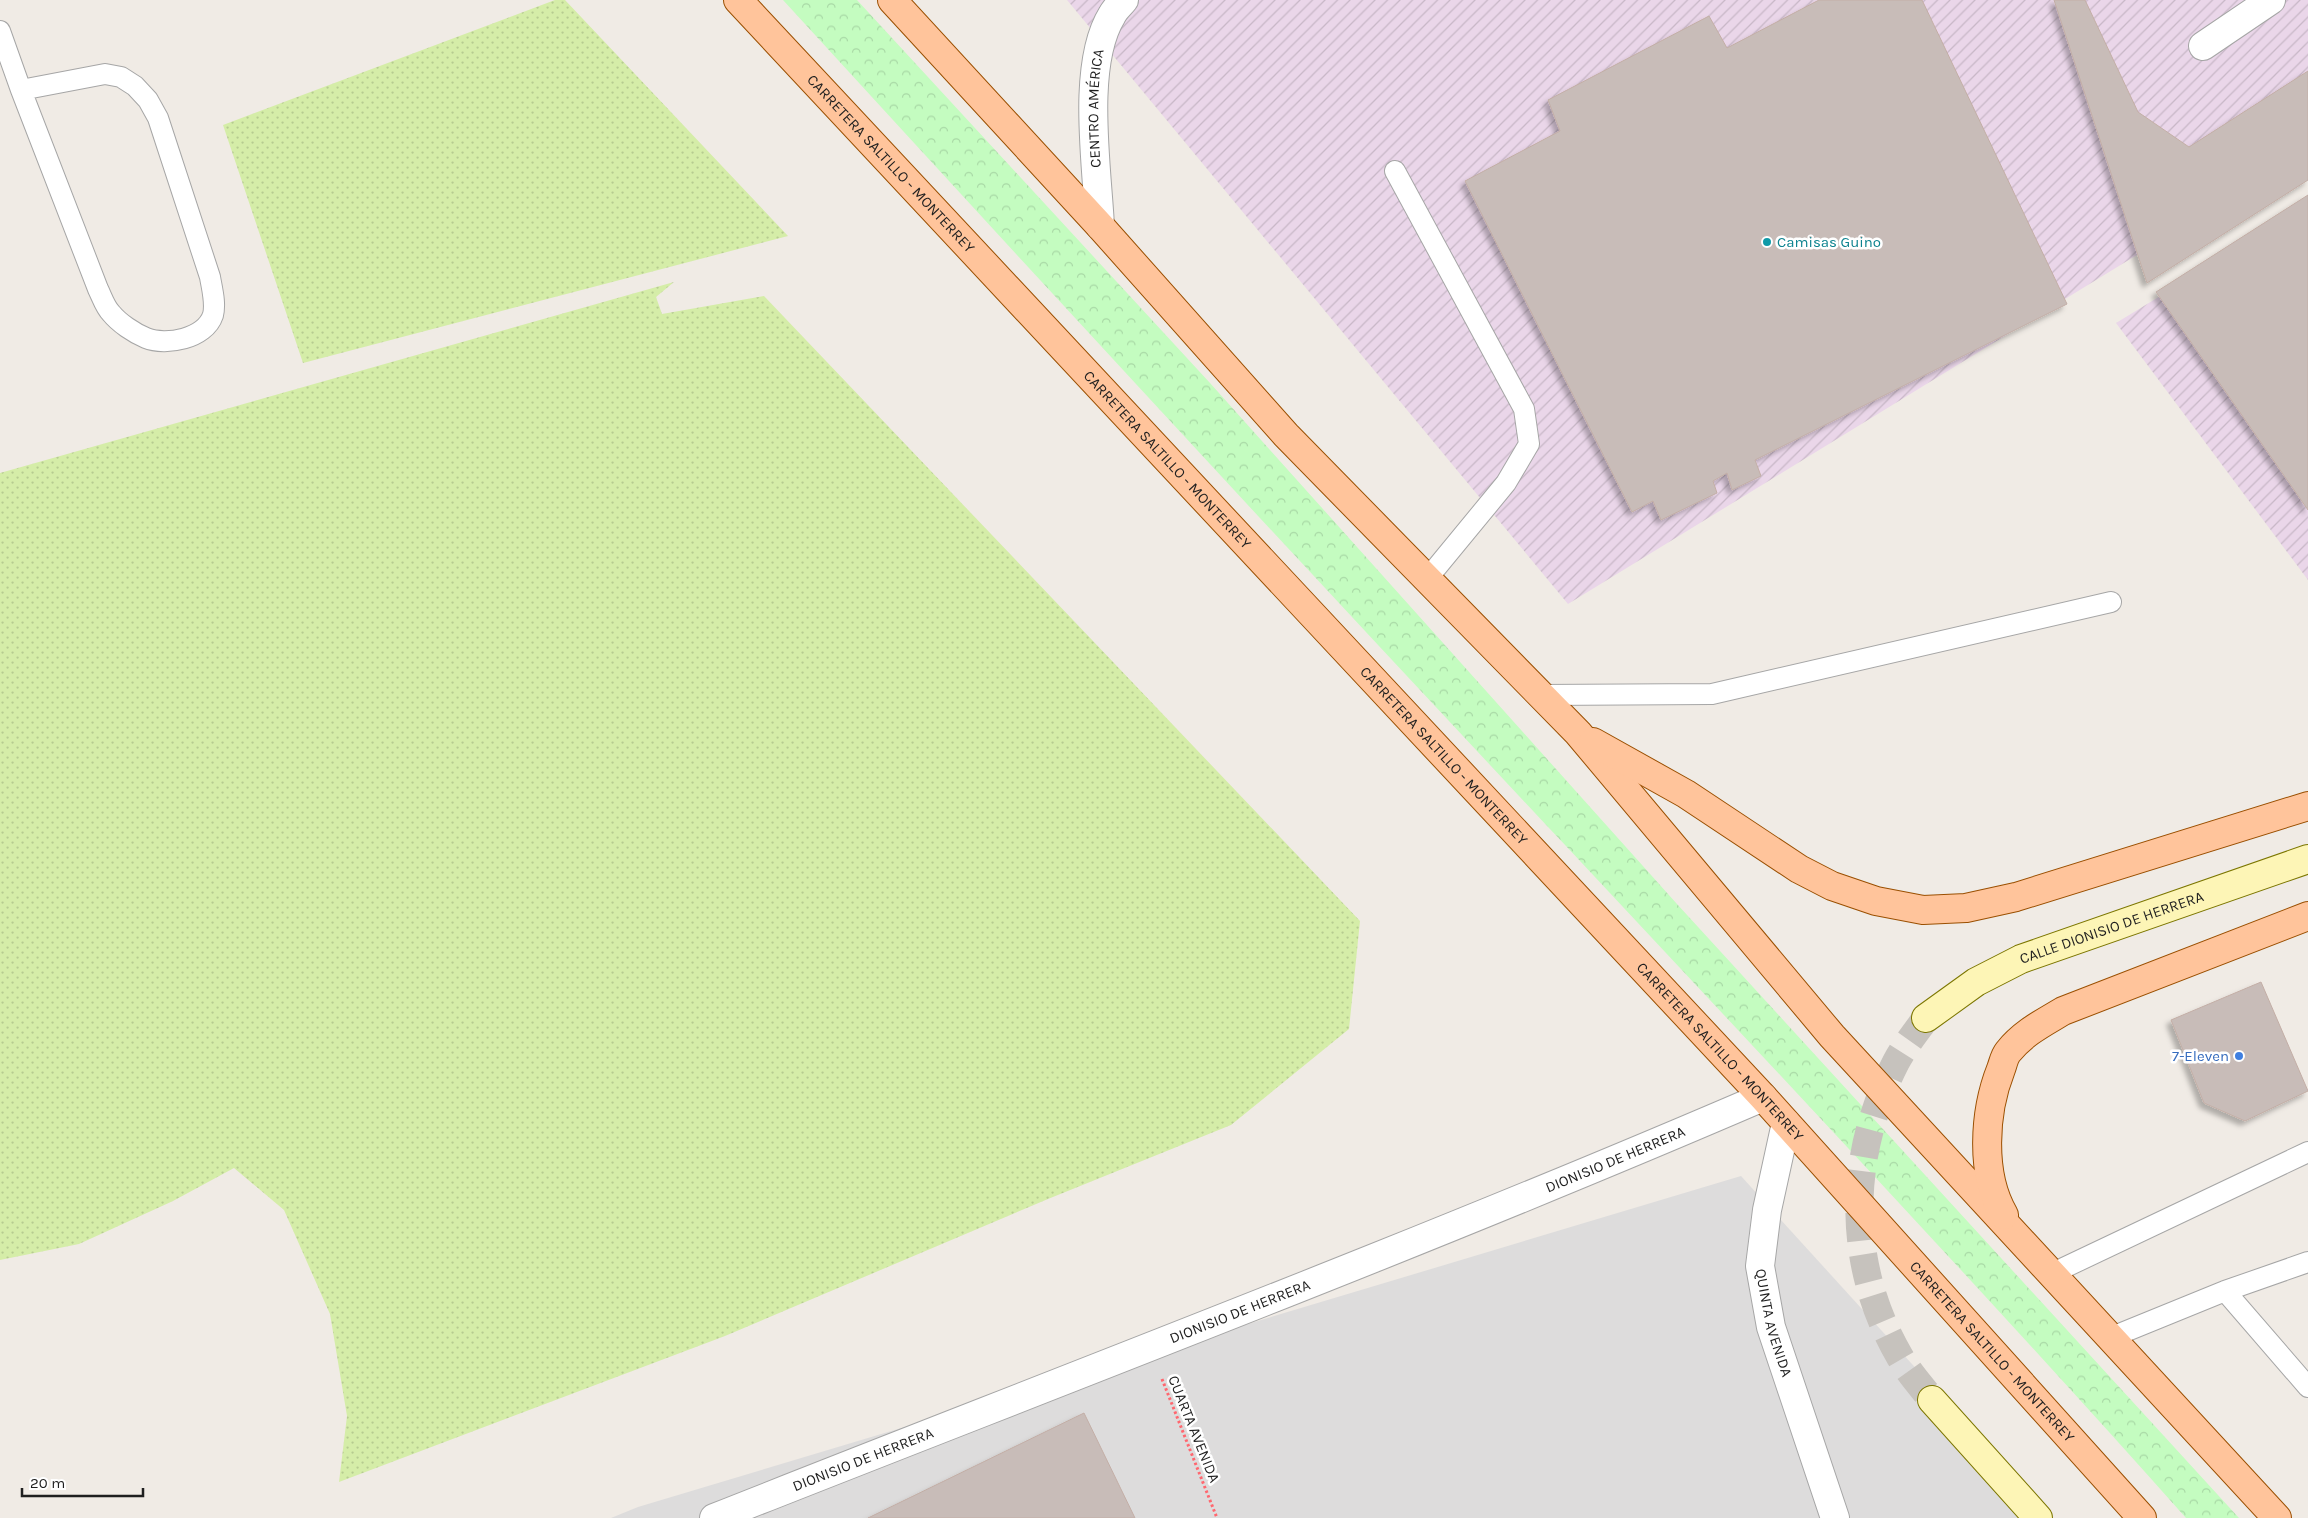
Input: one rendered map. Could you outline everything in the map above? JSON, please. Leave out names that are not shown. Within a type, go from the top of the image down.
[{"type":"main road","name":"CARRETERA SALTILLO - MONTERREY","points":[[738,0],[1763,1097],[2142,1518]]},
{"type":"main road","points":[[892,0],[1100,226],[1286,435],[1578,733],[1832,1036],[2278,1518]]},
{"type":"main road","points":[[1578,733],[1686,794],[1799,869],[1832,886],[1876,901],[1923,910],[1966,908],[2016,897],[2308,806]]},
{"type":"main road","points":[[2015,1233],[1999,1205],[1991,1173],[1988,1148],[1988,1123],[1996,1081],[2007,1053],[2030,1030],[2063,1011],[2308,916]]},
{"type":"street","name":"CENTRO AMÉRICA","points":[[1100,226],[1092,86],[1100,46],[1112,15],[1124,0]]},
{"type":"street","points":[[2204,46],[2271,0]]},
{"type":"street","name":"CALLE DIONISIO DE HERRERA","points":[[1926,1018],[1976,982],[2021,959],[2308,860]]},
{"type":"street","name":"DIONISIO DE HERRERA","points":[[714,1518],[1150,1349],[1594,1170],[1763,1097]]},
{"type":"street","name":"QUINTA AVENIDA","points":[[1786,1123],[1767,1210],[1760,1266],[1771,1327],[1835,1518]]},
{"type":"street","points":[[1932,1400],[2038,1518]]},
{"type":"lane","points":[[1,38],[21,90],[98,289],[110,312],[127,327],[147,338],[178,341],[204,330],[212,316],[214,300],[210,277],[158,118],[148,100],[135,86],[120,77],[105,74],[21,90]]},
{"type":"lane","points":[[1395,171],[1524,409],[1529,444],[1506,483],[1427,579]]},
{"type":"lane","points":[[1540,695],[1712,694],[2111,602]]},
{"type":"lane","points":[[2053,1273],[2308,1152]]},
{"type":"lane","points":[[2112,1337],[2225,1291],[2308,1262]]},
{"type":"lane","points":[[2225,1291],[2308,1387]]},
{"type":"path","name":"CUARTA AVENIDA","points":[[1150,1349],[1217,1518]]},
{"type":"shaded area","points":[[1067,0],[2308,0],[2308,150],[1568,604]]},
{"type":"shaded area","points":[[2308,206],[2308,580],[2116,323]]},
{"type":"shaded area","points":[[1741,1176],[2052,1518],[611,1518],[638,1507]]},
{"type":"green space","points":[[555,0],[565,0],[788,236],[303,363],[223,125]]},
{"type":"green space","points":[[783,0],[857,0],[1210,383],[1677,904],[2239,1518],[2186,1518],[1955,1264],[1271,530]]},
{"type":"green space","points":[[674,282],[656,297],[662,314],[764,296],[1360,921],[1349,1029],[1231,1125],[1048,1199],[725,1336],[339,1482],[347,1416],[330,1314],[284,1210],[234,1168],[173,1201],[79,1244],[0,1260],[0,473]]},
{"type":"building","name":"Camisas Guino","points":[[1819,0],[1922,0],[2067,304],[1755,460],[1761,476],[1732,490],[1727,473],[1713,481],[1717,493],[1661,520],[1653,501],[1632,512],[1465,181],[1560,131],[1548,100],[1709,16],[1727,48]]},
{"type":"building","points":[[2054,0],[2085,0],[2138,112],[2189,147],[2308,71],[2308,180],[2147,283]]},
{"type":"building","points":[[2308,195],[2308,510],[2156,292]]},
{"type":"building","name":"7-Eleven","points":[[2261,982],[2308,1091],[2245,1121],[2204,1103],[2171,1020]]},
{"type":"building","points":[[1084,1413],[1135,1518],[868,1518]]},
{"type":"tunnel","points":[[1926,1018],[1899,1056],[1880,1098],[1868,1136],[1861,1173],[1859,1211],[1862,1248],[1870,1285],[1882,1322],[1900,1357],[1932,1400]]},
{"type":"place","name":"Camisas Guino","points":[[1767,242]]},
{"type":"place","name":"7-Eleven","points":[[2239,1056]]}]
